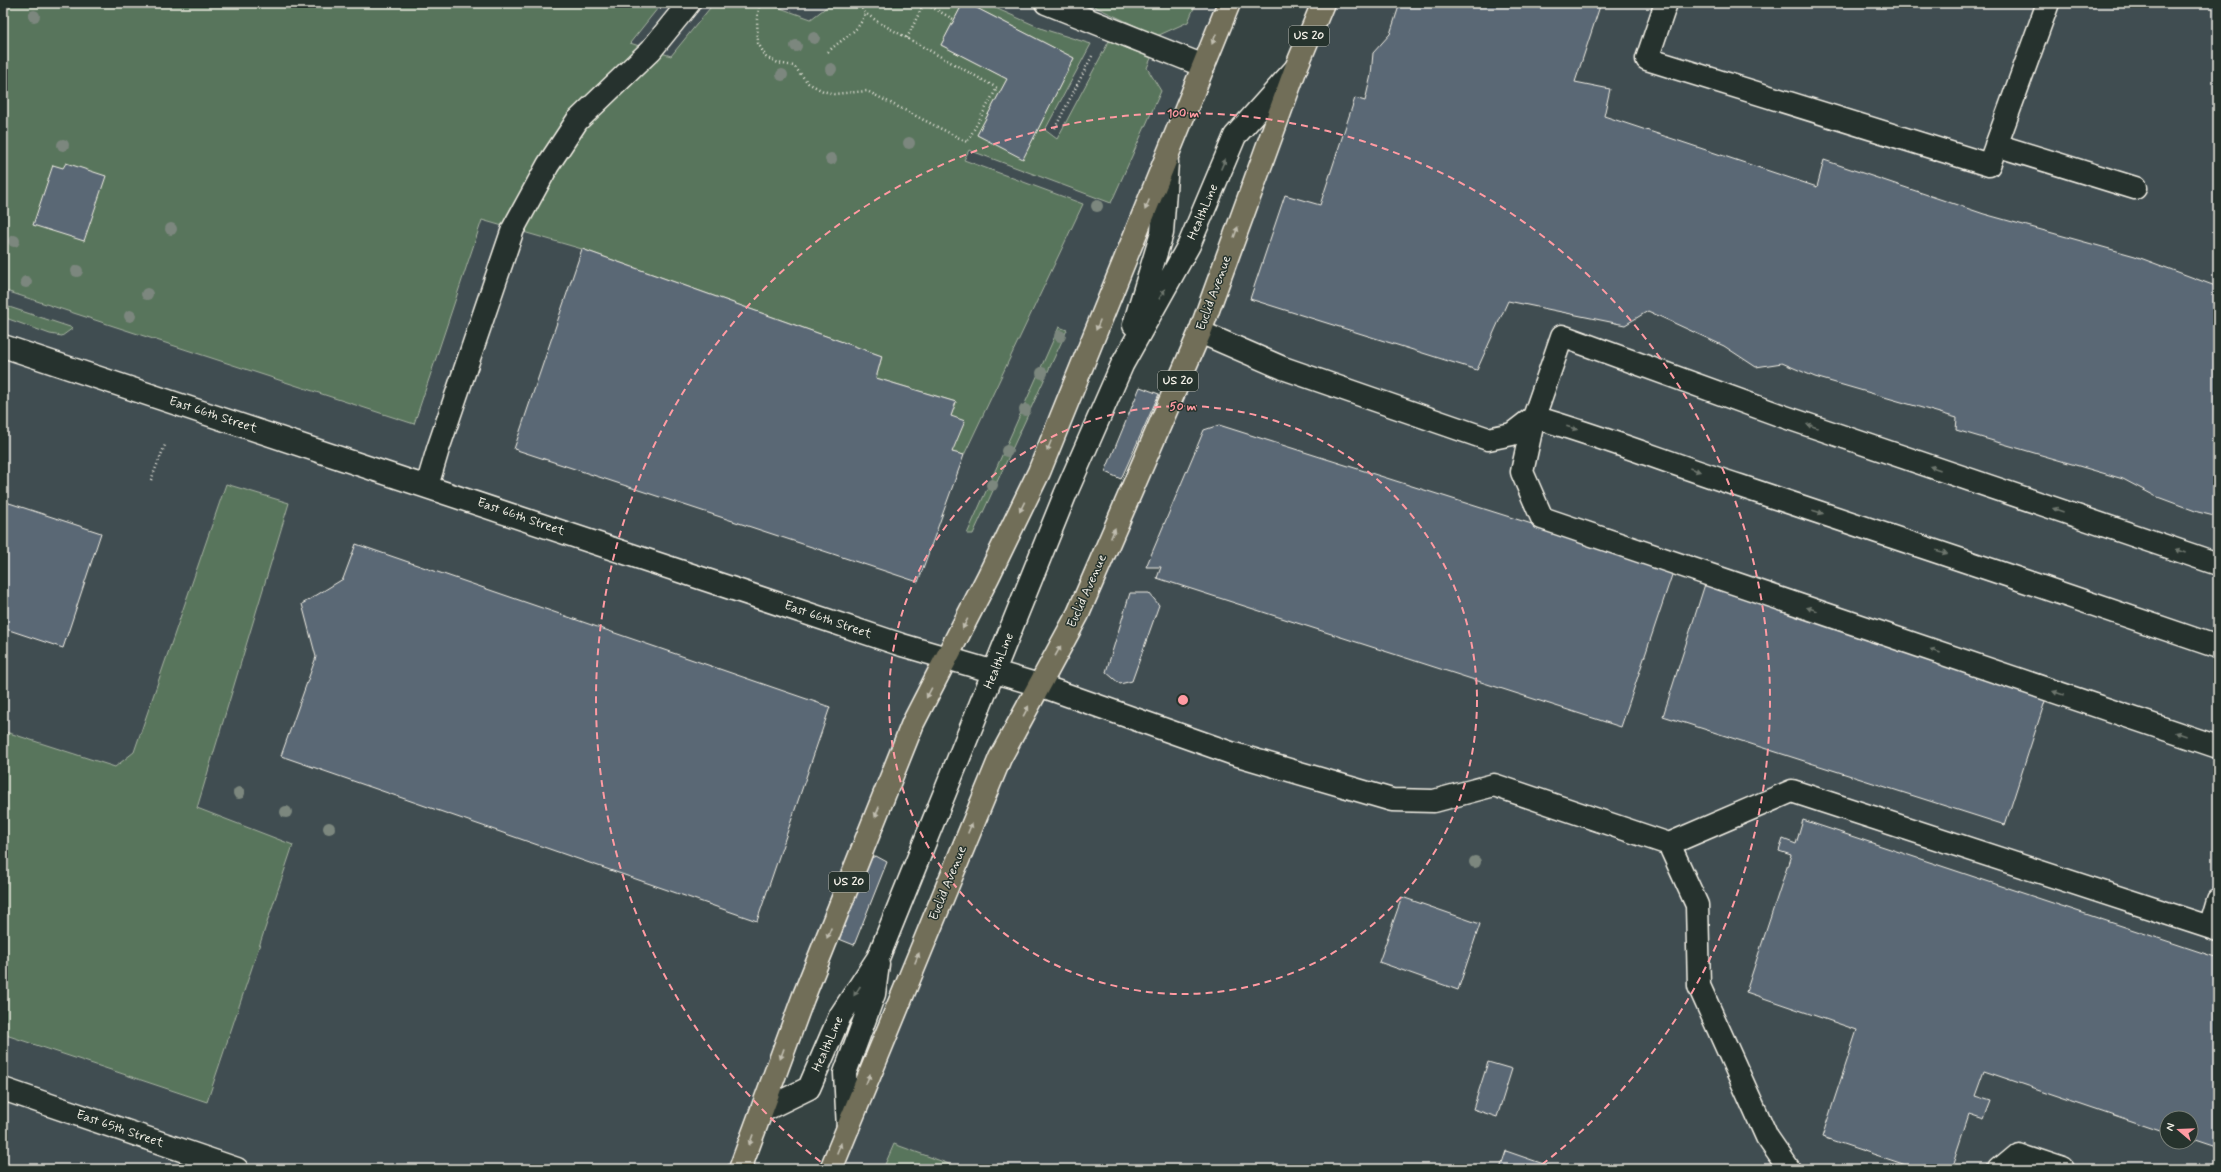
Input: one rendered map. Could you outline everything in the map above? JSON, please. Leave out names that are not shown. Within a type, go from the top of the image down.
[{"type":"main road","name":"US 20","points":[[740,1169],[803,998],[913,723],[947,659],[1039,472],[1229,3]]},
{"type":"main road","name":"Euclid Avenue","points":[[831,1169],[1000,758],[1078,614],[1200,332],[1296,68],[1322,3]]},
{"type":"street","points":[[427,486],[440,442],[516,222],[548,165],[577,120],[651,50],[689,3]]},
{"type":"street","points":[[1046,3],[1204,66]]},
{"type":"street","points":[[1666,3],[1647,59],[1989,165],[2048,3]]},
{"type":"street","name":"HealthLine","points":[[762,1111],[809,1088],[840,1016],[878,958],[1065,495],[1122,365],[1190,245],[1235,136],[1296,68]]},
{"type":"street","points":[[1996,145],[2135,188]]},
{"type":"street","name":"HealthLine","points":[[1122,365],[1162,233],[1167,156]]},
{"type":"street","points":[[1200,332],[1284,368],[1488,439],[1512,434],[1534,418]]},
{"type":"street","points":[[2218,564],[1785,417],[1562,336],[1534,418],[1522,472],[1542,518],[2218,747]]},
{"type":"street","name":"East 66th Street","points":[[3,346],[947,659],[995,671],[1039,685],[1231,753],[1392,800],[1434,801],[1494,785],[1669,844]]},
{"type":"street","points":[[1534,418],[1572,428],[1738,486],[1965,560],[2218,648]]},
{"type":"street","points":[[1789,1169],[1767,1137],[1698,986],[1697,905],[1669,844],[1792,792],[2214,928],[2218,900]]},
{"type":"street","name":"HealthLine","points":[[848,1128],[845,1072],[874,994],[878,958]]},
{"type":"street","name":"East 65th Street","points":[[3,1089],[237,1169]]},
{"type":"street","points":[[2000,1169],[2018,1154],[2063,1169]]},
{"type":"path","points":[[760,3],[757,19],[758,43],[766,57],[778,63],[794,66],[808,83],[823,91],[834,94],[867,91],[967,142],[997,88],[865,13],[858,3]]},
{"type":"path","points":[[907,38],[924,3],[954,19]]},
{"type":"path","points":[[828,52],[840,41],[855,32],[863,22],[865,13]]},
{"type":"path","points":[[1055,128],[1107,27]]},
{"type":"path","points":[[151,480],[165,445]]},
{"type":"shaded area","points":[[3,3],[1229,3],[947,659],[741,1169],[3,1169]]},
{"type":"shaded area","points":[[1323,3],[2218,3],[2218,1169],[831,1169],[975,817],[1078,614]]},
{"type":"green space","points":[[3,3],[662,3],[630,43],[671,56],[714,3],[766,3],[811,19],[832,3],[963,3],[941,45],[1007,79],[977,135],[1023,158],[1074,58],[967,3],[984,3],[1043,29],[1091,44],[1045,130],[1057,139],[1109,41],[1151,58],[1147,68],[1161,91],[1111,203],[969,150],[964,160],[1083,204],[964,455],[952,452],[951,416],[956,402],[876,378],[882,356],[582,249],[482,220],[414,424],[3,290]]},
{"type":"green space","points":[[1087,3],[1196,3],[1188,22],[1157,36]]},
{"type":"green space","points":[[3,305],[73,328],[62,336],[50,334],[3,317]]},
{"type":"green space","points":[[1059,327],[1067,330],[973,534],[967,534]]},
{"type":"green space","points":[[226,484],[289,503],[197,808],[293,845],[207,1102],[3,1034],[3,731],[115,767],[134,752]]},
{"type":"green space","points":[[894,1144],[963,1169],[883,1169]]},
{"type":"building","points":[[963,3],[967,3],[1074,58],[1023,159],[977,135],[1007,79],[941,45]]},
{"type":"building","points":[[1400,3],[1601,3],[1575,82],[1610,89],[1604,116],[1817,187],[1824,160],[1984,214],[2135,256],[2218,287],[2218,517],[2198,512],[2155,496],[2123,479],[1956,430],[1957,418],[1815,377],[1782,363],[1756,367],[1724,346],[1648,311],[1625,325],[1508,301],[1477,370],[1250,299],[1285,195],[1320,205],[1355,98],[1365,101],[1371,75],[1373,53],[1390,34]]},
{"type":"building","points":[[66,163],[106,176],[84,241],[33,225],[53,165],[63,168]]},
{"type":"building","points":[[582,249],[882,356],[876,378],[956,402],[951,416],[965,421],[952,452],[964,455],[918,582],[514,449]]},
{"type":"building","points":[[1140,387],[1159,394],[1121,479],[1105,472]]},
{"type":"building","points":[[1219,425],[1674,569],[1621,727],[1157,578],[1161,567],[1146,567],[1204,430]]},
{"type":"building","points":[[3,501],[101,533],[63,648],[3,628]]},
{"type":"building","points":[[356,544],[830,707],[757,921],[281,756],[316,657],[302,604],[343,579]]},
{"type":"building","points":[[1706,581],[2048,692],[2005,825],[1663,716]]},
{"type":"building","points":[[1130,593],[1149,593],[1159,605],[1132,681],[1120,684],[1106,672]]},
{"type":"building","points":[[1803,820],[2218,958],[2218,1150],[2199,1144],[2199,1110],[2159,1110],[2159,1130],[1984,1071],[1975,1096],[1991,1101],[1984,1119],[1969,1114],[1951,1169],[1918,1169],[1822,1137],[1857,1030],[1746,992],[1791,855],[1779,851],[1783,839],[1796,844]]},
{"type":"building","points":[[876,856],[887,862],[854,945],[839,939],[868,859]]},
{"type":"building","points":[[1402,897],[1480,924],[1458,990],[1379,962]]},
{"type":"building","points":[[1488,1062],[1512,1069],[1497,1117],[1473,1109]]},
{"type":"building","points":[[1506,1151],[1558,1169],[1500,1169]]}]
